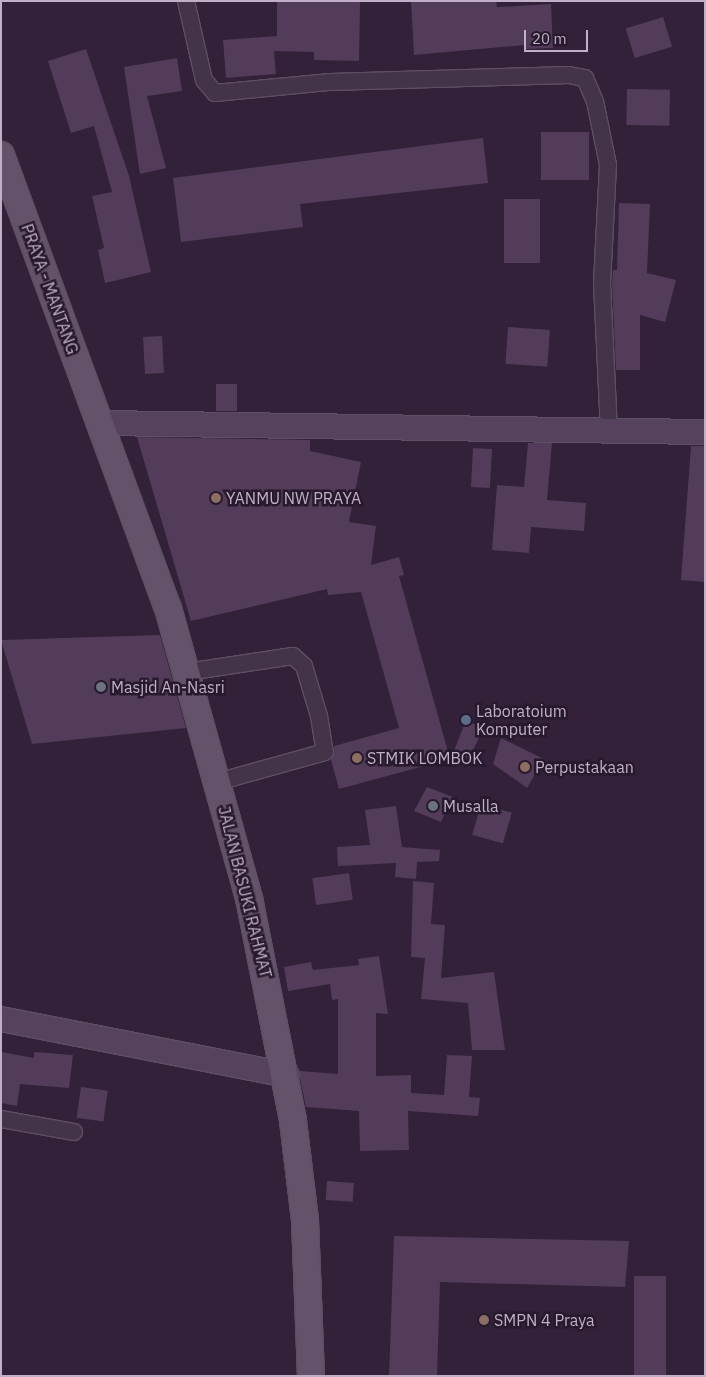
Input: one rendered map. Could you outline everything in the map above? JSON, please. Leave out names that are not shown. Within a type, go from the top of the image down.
[{"type":"main road","name":"PRAYA - MANTANG","points":[[1,155],[102,423]]},
{"type":"main road","points":[[102,423],[609,434],[705,432]]},
{"type":"main road","name":"JALAN BASUKI RAHMAT","points":[[102,423],[187,672],[249,898],[287,1075],[305,1220],[311,1376]]},
{"type":"main road","points":[[1,1020],[287,1075]]},
{"type":"street","points":[[186,1],[204,80],[215,93],[330,82],[569,75],[585,78],[595,101],[608,166],[602,283],[609,434]]},
{"type":"street","points":[[187,672],[293,656],[304,666],[319,716],[324,752],[217,782]]},
{"type":"street","points":[[1,1119],[74,1132]]},
{"type":"building","points":[[277,1],[360,1],[359,61],[314,60],[314,52],[274,51],[276,74],[226,78],[223,40],[277,36]]},
{"type":"building","points":[[411,1],[496,1],[497,7],[551,4],[553,48],[525,49],[525,45],[414,55]]},
{"type":"building","points":[[663,17],[672,47],[635,58],[626,28]]},
{"type":"building","points":[[86,49],[129,176],[151,272],[105,283],[98,250],[104,248],[92,196],[112,192],[94,126],[71,133],[48,61]]},
{"type":"building","points":[[177,58],[182,91],[147,96],[166,168],[140,174],[124,67]]},
{"type":"building","points":[[627,89],[670,90],[669,126],[626,125]]},
{"type":"building","points":[[541,132],[589,132],[589,180],[541,180]]},
{"type":"building","points":[[483,138],[488,183],[300,204],[303,227],[181,242],[173,178]]},
{"type":"building","points":[[504,199],[540,199],[540,263],[504,263]]},
{"type":"building","points":[[619,203],[650,204],[647,273],[676,280],[665,322],[640,315],[640,370],[616,370],[612,283],[613,270],[617,270]]},
{"type":"building","points":[[508,327],[550,330],[547,367],[505,364]]},
{"type":"building","points":[[162,336],[164,373],[145,374],[143,337]]},
{"type":"building","points":[[216,384],[237,384],[237,411],[216,411]]},
{"type":"building","points":[[137,437],[310,440],[310,451],[361,462],[349,522],[376,526],[371,565],[399,557],[404,575],[399,576],[450,759],[339,789],[331,760],[334,746],[399,728],[361,592],[328,595],[327,589],[191,621]]},
{"type":"building","points":[[528,443],[552,443],[547,500],[586,503],[584,531],[531,527],[529,553],[492,550],[497,485],[524,487]]},
{"type":"building","points":[[691,446],[705,446],[705,582],[681,580]]},
{"type":"building","points":[[473,448],[492,449],[490,488],[471,487]]},
{"type":"building","name":"Masjid An-Nasri","points":[[160,635],[186,728],[32,744],[1,640]]},
{"type":"building","points":[[466,720],[483,729],[469,759],[454,751]]},
{"type":"building","name":"Perpustakaan","points":[[501,738],[544,759],[527,788],[493,764]]},
{"type":"building","name":"Musalla","points":[[427,787],[453,797],[441,822],[414,811]]},
{"type":"building","points":[[481,804],[512,813],[503,844],[472,835]]},
{"type":"building","points":[[396,806],[402,847],[440,850],[439,861],[417,862],[416,879],[395,877],[396,863],[338,866],[337,847],[370,845],[365,810]]},
{"type":"building","points":[[349,873],[353,900],[316,905],[312,878]]},
{"type":"building","points":[[413,881],[434,883],[431,924],[445,925],[441,978],[494,972],[505,1050],[472,1050],[468,1003],[421,999],[425,958],[411,957]]},
{"type":"building","points":[[379,956],[388,1014],[376,1013],[376,1076],[411,1075],[411,1093],[444,1095],[447,1055],[472,1056],[469,1097],[480,1098],[478,1116],[408,1111],[409,1150],[360,1151],[359,1111],[306,1107],[300,1079],[300,1071],[338,1074],[338,999],[332,1000],[330,984],[288,991],[284,967],[311,962],[313,970],[359,965],[358,959]]},
{"type":"building","points":[[1,1052],[34,1058],[34,1052],[73,1055],[69,1088],[20,1084],[17,1106],[1,1103]]},
{"type":"building","points":[[81,1087],[108,1091],[103,1121],[77,1118]]},
{"type":"building","points":[[327,1181],[354,1183],[353,1202],[326,1200]]},
{"type":"building","points":[[394,1236],[629,1241],[625,1287],[440,1282],[437,1376],[389,1376]]},
{"type":"building","points":[[634,1276],[666,1276],[666,1376],[634,1376]]},
{"type":"place","name":"YANMU NW PRAYA","points":[[216,498]]},
{"type":"place","name":"Masjid An-Nasri","points":[[101,687]]},
{"type":"place","name":"Laboratoium Komputer","points":[[466,720]]},
{"type":"place","name":"STMIK LOMBOK","points":[[357,758]]},
{"type":"place","name":"Perpustakaan","points":[[525,767]]},
{"type":"place","name":"Musalla","points":[[433,806]]},
{"type":"place","name":"SMPN 4 Praya","points":[[484,1320]]}]
